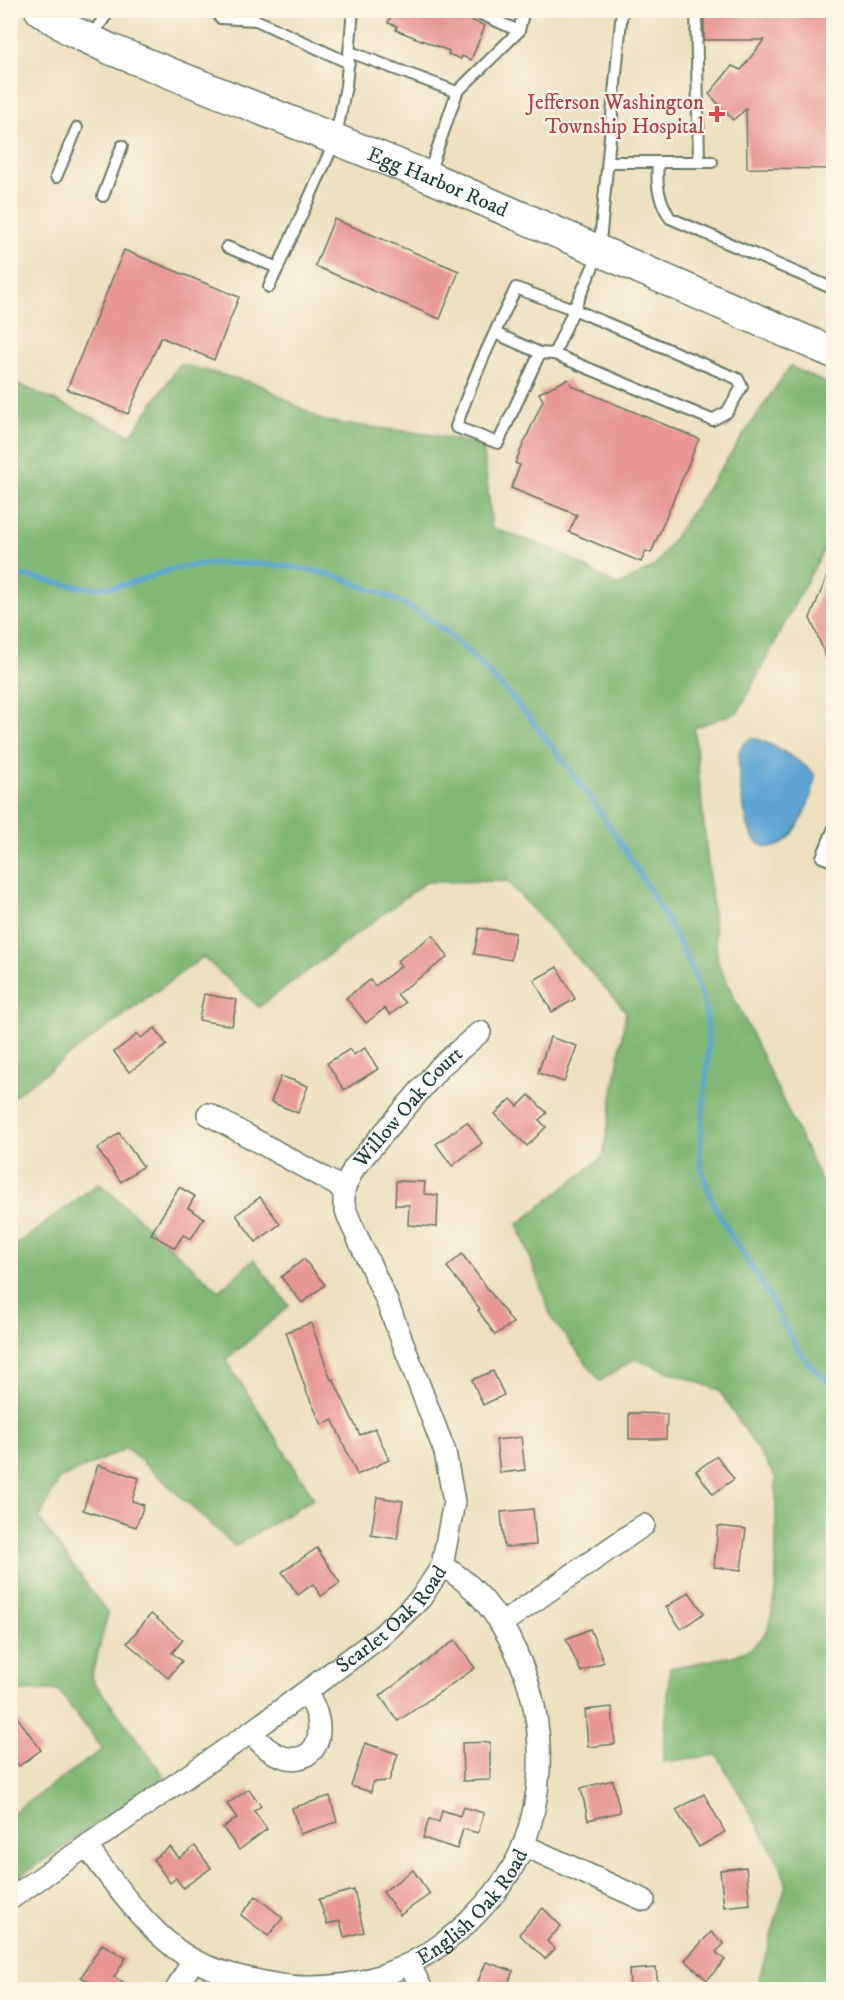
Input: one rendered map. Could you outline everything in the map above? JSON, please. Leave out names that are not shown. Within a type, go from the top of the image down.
[{"type":"main road","name":"Egg Harbor Road","points":[[40,10],[89,39],[428,177],[834,353]]},
{"type":"street","name":"Willow Oak Court","points":[[344,1189],[354,1168],[440,1067],[480,1032]]},
{"type":"street","points":[[208,1114],[344,1189]]},
{"type":"street","name":"Scarlet Oak Road","points":[[10,1899],[306,1692],[404,1616],[421,1598],[442,1566],[454,1502],[446,1452],[386,1299],[349,1219],[344,1204],[344,1189]]},
{"type":"street","points":[[501,1624],[644,1525]]},
{"type":"street","name":"English Oak Road","points":[[87,1847],[128,1902],[152,1929],[193,1960],[258,1981],[310,1987],[351,1984],[410,1965],[432,1952],[476,1914],[510,1872],[523,1845],[531,1817],[539,1771],[537,1719],[530,1683],[501,1624],[473,1589],[457,1574],[442,1566]]},
{"type":"street","points":[[251,1732],[260,1744],[276,1756],[291,1760],[308,1753],[318,1742],[321,1733],[318,1714],[306,1692]]},
{"type":"street","points":[[523,1845],[644,1900]]},
{"type":"street","points":[[176,1989],[193,1960]]},
{"type":"street","points":[[410,1965],[422,1989]]},
{"type":"lane","points":[[89,39],[110,10]]},
{"type":"lane","points":[[220,10],[220,18],[256,20],[350,58],[457,92]]},
{"type":"lane","points":[[269,287],[335,141],[350,58],[354,10]]},
{"type":"lane","points":[[472,10],[519,31]]},
{"type":"lane","points":[[428,177],[457,92],[519,31],[522,25],[520,10]]},
{"type":"lane","points":[[554,354],[599,253],[622,10]]},
{"type":"lane","points":[[696,10],[699,162]]},
{"type":"lane","points":[[56,177],[77,128]]},
{"type":"lane","points":[[103,196],[122,146]]},
{"type":"lane","points":[[608,162],[712,162]]},
{"type":"lane","points":[[658,162],[656,186],[660,202],[669,218],[834,289]]},
{"type":"lane","points":[[227,247],[278,268]]},
{"type":"lane","points":[[495,333],[540,353],[554,354],[712,420],[727,412],[742,387],[738,379],[573,309],[516,288],[495,333],[456,427],[498,442],[540,353]]},
{"type":"lane","points":[[834,828],[822,857],[834,862]]},
{"type":"green space","points":[[180,364],[261,385],[323,421],[427,434],[483,445],[492,528],[560,552],[617,586],[655,566],[790,366],[833,387],[833,532],[738,712],[694,728],[718,963],[819,1177],[833,1198],[833,1989],[756,1989],[786,1884],[781,1866],[717,1755],[663,1762],[670,1668],[733,1656],[748,1650],[761,1639],[768,1629],[776,1592],[776,1478],[719,1390],[635,1359],[600,1381],[552,1319],[518,1224],[603,1157],[626,1011],[507,881],[426,882],[259,1007],[203,957],[11,1098],[11,381],[131,435]]},
{"type":"green space","points":[[99,1183],[219,1291],[254,1259],[289,1306],[226,1360],[314,1498],[235,1546],[127,1448],[59,1479],[39,1519],[108,1614],[91,1678],[166,1778],[11,1882],[11,1814],[103,1749],[58,1690],[11,1691],[11,1249]]},
{"type":"water","points":[[751,738],[786,753],[815,776],[810,798],[798,825],[781,844],[771,847],[759,844],[754,839],[743,803],[739,753],[742,746]]},
{"type":"building","points":[[393,10],[447,10],[485,26],[471,60],[462,56],[461,59],[448,54],[449,51],[396,30],[397,26],[388,23]]},
{"type":"building","name":"Jefferson Washington Township Hospital","points":[[704,10],[834,10],[834,169],[747,168],[746,109],[733,120],[709,94],[732,66],[741,70],[764,40],[704,40]]},
{"type":"building","points":[[334,219],[459,271],[440,319],[315,266]]},
{"type":"building","points":[[124,250],[239,297],[214,360],[161,337],[128,414],[67,389]]},
{"type":"building","points":[[568,379],[572,386],[699,439],[651,553],[646,551],[641,562],[569,532],[577,515],[511,488],[520,465],[515,463],[543,400],[539,393]]},
{"type":"building","points":[[834,562],[833,674],[810,618]]},
{"type":"building","points":[[479,928],[515,933],[511,960],[474,954]]},
{"type":"building","points":[[433,935],[448,957],[397,994],[405,1003],[390,1015],[385,1008],[366,1023],[346,998],[370,980],[375,986],[401,966],[397,961]]},
{"type":"building","points":[[557,967],[575,999],[552,1012],[534,980]]},
{"type":"building","points":[[204,994],[237,1000],[232,1026],[199,1020]]},
{"type":"building","points":[[155,1028],[167,1045],[129,1072],[114,1052],[138,1034],[141,1038]]},
{"type":"building","points":[[550,1037],[577,1046],[564,1082],[538,1073]]},
{"type":"building","points":[[365,1048],[378,1069],[344,1090],[327,1063],[350,1049],[353,1055]]},
{"type":"building","points":[[281,1076],[308,1086],[298,1113],[271,1102]]},
{"type":"building","points":[[529,1095],[547,1113],[539,1120],[546,1127],[527,1146],[495,1114],[511,1099],[518,1106]]},
{"type":"building","points":[[467,1122],[482,1143],[452,1166],[436,1144]]},
{"type":"building","points":[[119,1133],[143,1166],[121,1182],[97,1149]]},
{"type":"building","points":[[396,1181],[425,1182],[424,1194],[438,1195],[437,1227],[408,1225],[409,1205],[395,1205]]},
{"type":"building","points":[[179,1187],[195,1196],[188,1208],[204,1218],[191,1239],[183,1235],[175,1248],[151,1234]]},
{"type":"building","points":[[260,1197],[280,1224],[256,1242],[236,1215]]},
{"type":"building","points":[[462,1254],[513,1323],[495,1335],[478,1310],[480,1309],[447,1267]]},
{"type":"building","points":[[304,1259],[325,1285],[302,1303],[281,1277]]},
{"type":"building","points":[[311,1323],[331,1380],[333,1379],[360,1435],[375,1428],[389,1460],[357,1475],[333,1420],[322,1425],[307,1393],[286,1332]]},
{"type":"building","points":[[493,1371],[504,1395],[483,1405],[472,1380]]},
{"type":"building","points":[[629,1413],[667,1414],[666,1439],[629,1439]]},
{"type":"building","points":[[521,1437],[525,1470],[500,1473],[496,1440]]},
{"type":"building","points":[[717,1456],[734,1479],[713,1494],[696,1471]]},
{"type":"building","points":[[98,1465],[139,1478],[132,1501],[144,1505],[136,1527],[83,1510]]},
{"type":"building","points":[[377,1497],[403,1501],[397,1539],[371,1535]]},
{"type":"building","points":[[533,1509],[536,1545],[504,1547],[501,1512]]},
{"type":"building","points":[[718,1526],[746,1529],[741,1570],[714,1567]]},
{"type":"building","points":[[317,1548],[340,1583],[321,1596],[313,1584],[298,1595],[282,1572]]},
{"type":"building","points":[[689,1592],[704,1613],[681,1629],[666,1607]]},
{"type":"building","points":[[151,1614],[183,1640],[172,1653],[182,1661],[168,1678],[127,1643]]},
{"type":"building","points":[[590,1629],[604,1662],[581,1672],[566,1639]]},
{"type":"building","points":[[455,1640],[475,1668],[398,1721],[380,1696]]},
{"type":"building","points":[[10,1707],[41,1750],[19,1766],[10,1755]]},
{"type":"building","points":[[612,1707],[615,1744],[588,1747],[585,1710]]},
{"type":"building","points":[[490,1742],[490,1780],[463,1781],[462,1743]]},
{"type":"building","points":[[365,1743],[398,1754],[389,1781],[373,1782],[371,1792],[351,1786]]},
{"type":"building","points":[[613,1780],[620,1812],[588,1820],[581,1788]]},
{"type":"building","points":[[249,1789],[261,1806],[254,1811],[267,1829],[239,1850],[223,1828],[237,1818],[227,1804]]},
{"type":"building","points":[[704,1794],[725,1832],[699,1847],[676,1810]]},
{"type":"building","points":[[330,1796],[337,1822],[300,1834],[292,1808]]},
{"type":"building","points":[[463,1807],[484,1813],[478,1833],[463,1829],[457,1849],[423,1838],[429,1819],[439,1822],[442,1810],[460,1816]]},
{"type":"building","points":[[195,1846],[211,1868],[183,1888],[176,1878],[170,1883],[153,1859],[170,1847],[179,1858]]},
{"type":"building","points":[[746,1867],[750,1904],[724,1907],[720,1870]]},
{"type":"building","points":[[413,1870],[430,1894],[400,1915],[383,1892]]},
{"type":"building","points":[[354,1890],[364,1932],[344,1937],[340,1921],[327,1924],[319,1899]]},
{"type":"building","points":[[256,1896],[283,1918],[268,1936],[241,1915]]},
{"type":"building","points":[[543,1908],[561,1926],[547,1941],[555,1949],[545,1959],[519,1934]]},
{"type":"building","points":[[711,1932],[724,1944],[716,1952],[725,1960],[707,1980],[685,1960]]},
{"type":"building","points":[[102,1944],[126,1958],[114,1977],[135,1989],[102,1989],[81,1977]]},
{"type":"building","points":[[486,1962],[513,1971],[506,1989],[475,1989]]},
{"type":"building","points":[[656,1968],[658,1989],[630,1989],[629,1970]]},
{"type":"waterway","points":[[10,573],[97,588],[126,584],[174,569],[213,564],[261,564],[308,570],[346,580],[404,604],[436,624],[467,651],[528,716],[585,790],[635,865],[683,951],[700,990],[707,1019],[708,1050],[700,1151],[705,1180],[725,1226],[761,1282],[800,1352],[809,1364],[834,1385]]},
{"type":"place","name":"Jefferson Washington Township Hospital","points":[[717,114]]}]
